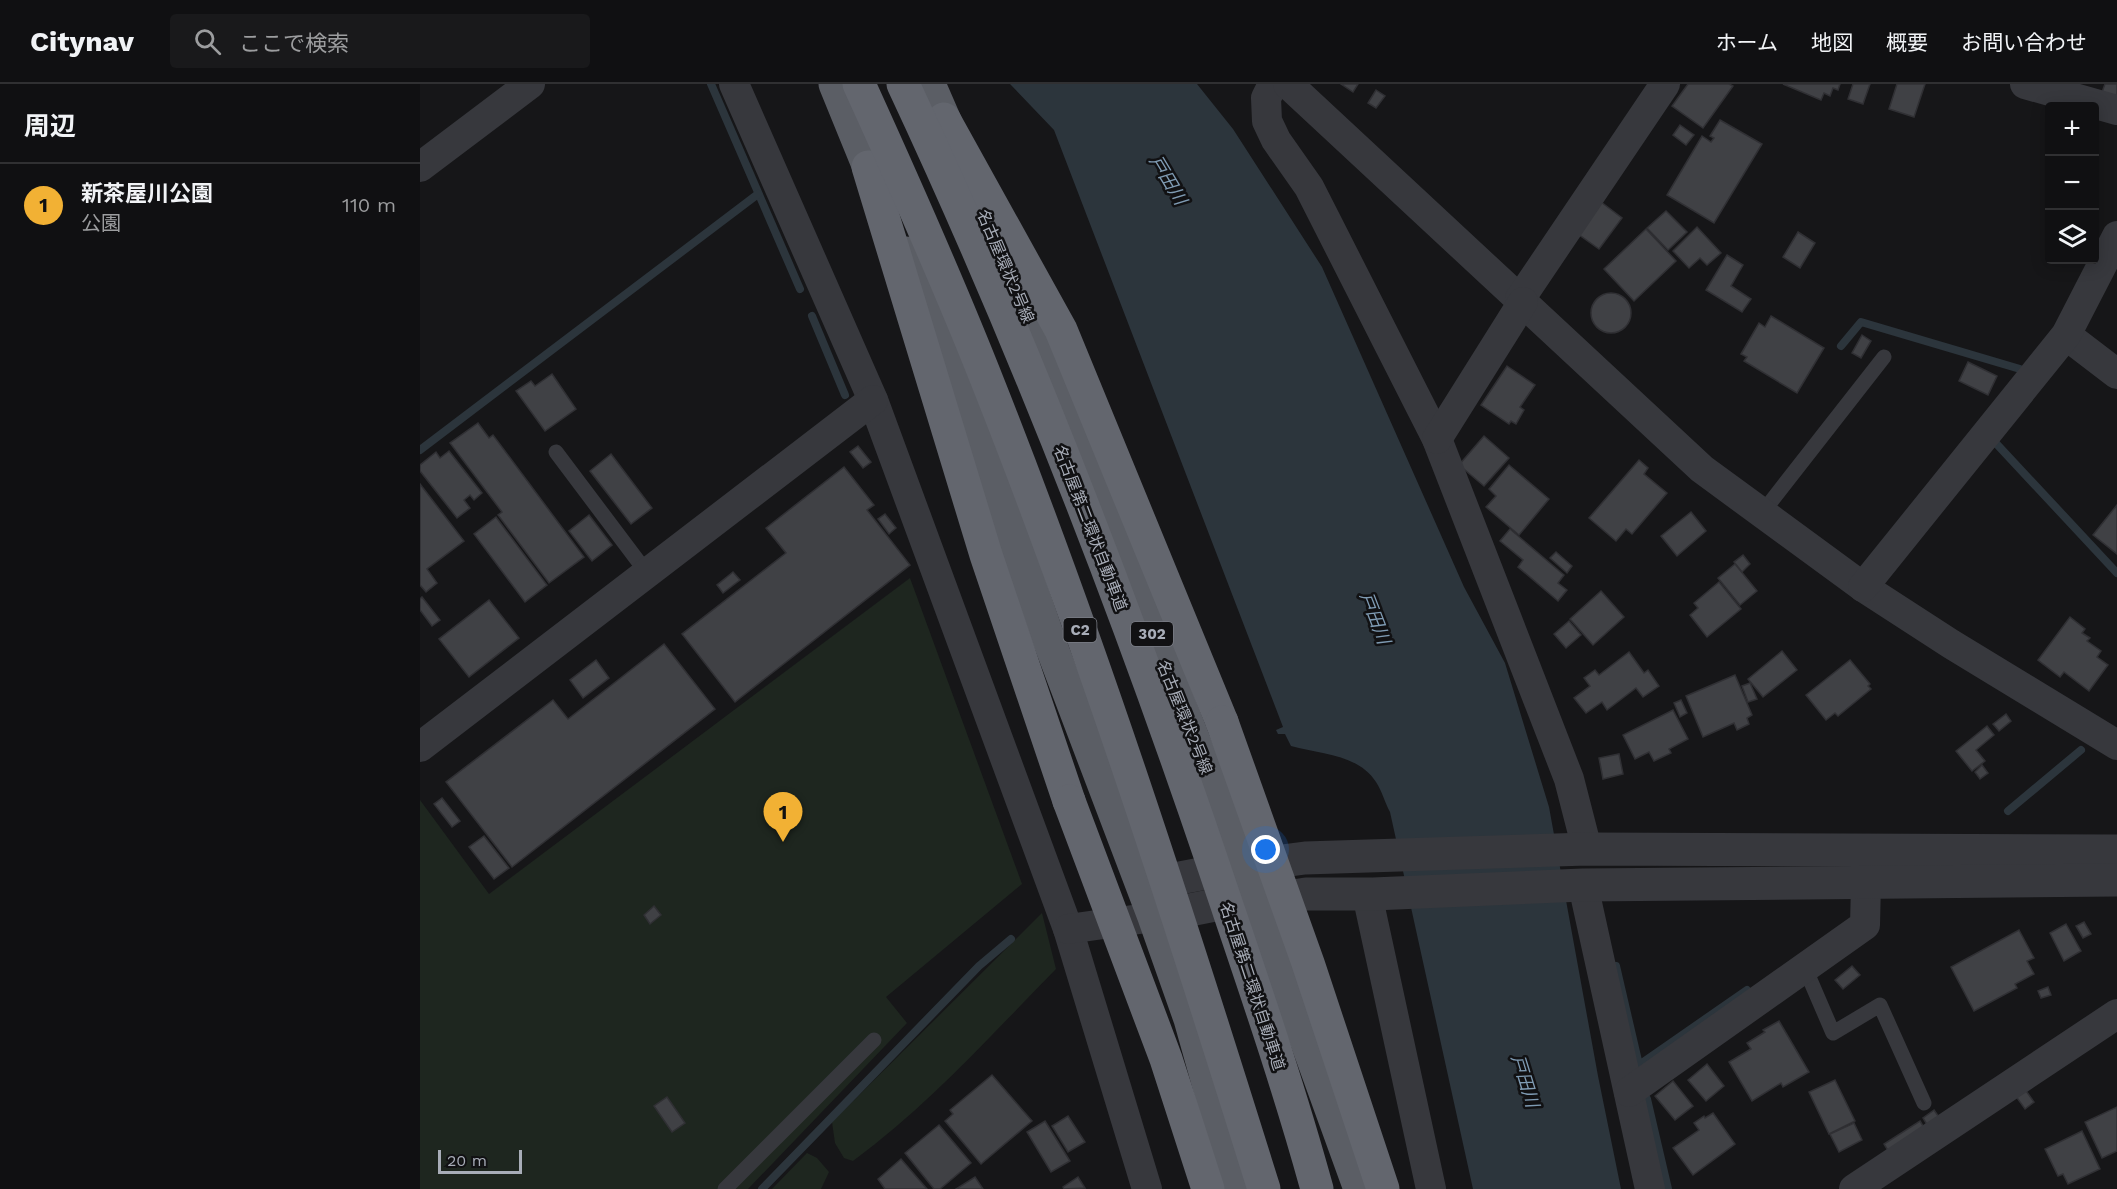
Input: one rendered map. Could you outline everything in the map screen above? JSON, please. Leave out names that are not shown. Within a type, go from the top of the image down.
[{"type":"highway","points":[[835,84],[868,166],[950,353],[1050,643],[1155,917],[1190,1019],[1238,1189]]},
{"type":"highway","name":"C2","points":[[859,84],[913,202],[990,388],[1061,576],[1213,1024],[1264,1189]]},
{"type":"highway","name":"名古屋第二環状自動車道","points":[[903,84],[950,185],[1102,553],[1173,746],[1261,1008],[1317,1189]]},
{"type":"highway","name":"名古屋環状2号線","points":[[929,84],[1031,324],[1243,866],[1360,1189]]},
{"type":"highway","points":[[944,119],[1061,330],[1222,722],[1308,963],[1383,1189]]},
{"type":"highway","points":[[868,166],[986,555],[1069,801],[1166,1059],[1209,1189]]},
{"type":"street","points":[[420,166],[530,84]]},
{"type":"street","points":[[734,84],[873,400],[1068,929],[1147,1189]]},
{"type":"street","points":[[1273,84],[1266,98],[1267,121],[1276,140],[1309,188],[1437,439],[1569,779],[1587,849]]},
{"type":"street","points":[[1288,84],[1702,469],[1863,587],[1951,644],[2117,745]]},
{"type":"street","points":[[1437,439],[1521,301],[1665,84]]},
{"type":"street","points":[[2025,84],[2117,110]]},
{"type":"street","points":[[1863,587],[2066,335],[2117,236]]},
{"type":"street","points":[[2066,335],[2117,374]]},
{"type":"street","points":[[420,747],[873,400]]},
{"type":"street","points":[[1143,885],[1243,866],[1305,858],[1587,849],[2117,851]]},
{"type":"street","points":[[1068,929],[1155,917],[1221,904],[1256,902],[1306,894],[1370,894],[1583,885],[2117,880]]},
{"type":"street","points":[[1629,1092],[1865,925],[1866,883]]},
{"type":"street","points":[[1583,885],[1650,1189]]},
{"type":"street","points":[[1370,894],[1431,1189]]},
{"type":"street","points":[[1854,1189],[2117,1014]]},
{"type":"lane","points":[[1762,513],[1884,357]]},
{"type":"lane","points":[[556,452],[647,573]]},
{"type":"lane","points":[[1805,968],[1833,1033],[1880,1005],[1924,1103]]},
{"type":"lane","points":[[725,1189],[874,1040]]},
{"type":"shaded area","points":[[910,578],[1022,884],[886,997],[907,1023],[748,1189],[420,1189],[420,800],[489,894]]},
{"type":"shaded area","points":[[1042,913],[1056,969],[958,1069],[907,1117],[853,1161],[844,1158],[835,1143],[832,1122]]},
{"type":"shaded area","points":[[807,1153],[817,1158],[829,1172],[821,1189],[772,1189]]},
{"type":"water","name":"戸田川","points":[[1010,84],[1197,84],[1233,129],[1322,267],[1464,587],[1505,663],[1549,807],[1621,1189],[1473,1189],[1390,812],[1376,782],[1359,766],[1338,756],[1291,746],[1285,734],[1278,734],[1276,730],[1283,727],[1054,130]]},
{"type":"building","points":[[1341,84],[1358,84],[1353,92]]},
{"type":"building","points":[[1688,84],[1729,84],[1733,86],[1703,128],[1672,106]]},
{"type":"building","points":[[1783,84],[1840,84],[1838,90],[1833,88],[1830,96],[1824,93],[1821,100]]},
{"type":"building","points":[[1853,84],[1870,84],[1863,104],[1848,99]]},
{"type":"building","points":[[1897,84],[1925,84],[1914,117],[1889,109]]},
{"type":"building","points":[[2105,84],[2117,84],[2117,100],[2101,95]]},
{"type":"building","points":[[1376,90],[1385,96],[1376,108],[1368,103]]},
{"type":"building","points":[[1720,120],[1762,144],[1714,223],[1667,195],[1702,136],[1711,142],[1714,138],[1710,136]]},
{"type":"building","points":[[1680,125],[1694,135],[1686,145],[1673,135]]},
{"type":"building","points":[[1601,202],[1622,218],[1599,249],[1578,234]]},
{"type":"building","points":[[1666,211],[1687,232],[1668,250],[1647,228]]},
{"type":"building","points":[[1697,227],[1721,253],[1707,265],[1700,258],[1689,268],[1673,251]]},
{"type":"building","points":[[1646,229],[1676,261],[1634,301],[1604,269]]},
{"type":"building","points":[[1798,232],[1815,243],[1800,268],[1783,257]]},
{"type":"building","points":[[1727,255],[1743,265],[1731,286],[1751,299],[1742,312],[1706,290]]},
{"type":"building","points":[[1611,293],[1619,294],[1625,299],[1630,305],[1630,321],[1625,327],[1619,332],[1611,333],[1603,332],[1597,327],[1592,321],[1591,313],[1592,305],[1597,299],[1603,294]]},
{"type":"building","points":[[1771,316],[1824,348],[1797,393],[1744,361],[1747,357],[1741,354],[1759,323],[1765,327]]},
{"type":"building","points":[[1862,335],[1871,341],[1861,358],[1852,353]]},
{"type":"building","points":[[1968,362],[1997,376],[1988,395],[1959,381]]},
{"type":"building","points":[[1507,366],[1535,385],[1520,407],[1524,410],[1516,424],[1511,421],[1509,424],[1481,405]]},
{"type":"building","points":[[552,374],[576,409],[545,431],[516,391],[531,381],[535,386]]},
{"type":"building","points":[[478,423],[489,438],[493,435],[584,557],[549,583],[498,515],[502,512],[450,443]]},
{"type":"building","points":[[1484,436],[1509,458],[1484,486],[1459,465]]},
{"type":"building","points":[[858,446],[871,462],[863,468],[850,452]]},
{"type":"building","points":[[449,451],[482,493],[474,500],[470,495],[464,500],[470,508],[457,518],[420,471],[420,465],[436,452],[440,458]]},
{"type":"building","points":[[611,454],[652,508],[631,524],[590,471]]},
{"type":"building","points":[[1639,460],[1648,468],[1644,474],[1667,493],[1632,534],[1626,529],[1616,541],[1589,518]]},
{"type":"building","points":[[1509,465],[1549,499],[1519,535],[1486,507],[1496,496],[1489,489]]},
{"type":"building","points":[[844,467],[874,505],[867,510],[910,565],[735,702],[682,634],[786,553],[766,528]]},
{"type":"building","points":[[420,484],[464,541],[427,569],[437,583],[426,592],[420,585]]},
{"type":"building","points":[[2117,505],[2117,554],[2093,535]]},
{"type":"building","points":[[1691,512],[1706,531],[1677,556],[1661,536]]},
{"type":"building","points":[[885,514],[896,528],[889,534],[878,519]]},
{"type":"building","points":[[589,515],[612,545],[592,561],[569,531]]},
{"type":"building","points":[[496,517],[547,585],[525,602],[474,534]]},
{"type":"building","points":[[1510,529],[1564,575],[1558,583],[1567,590],[1558,601],[1518,567],[1523,560],[1500,541]]},
{"type":"building","points":[[1556,552],[1572,566],[1567,573],[1550,558]]},
{"type":"building","points":[[1743,555],[1750,564],[1742,572],[1734,562]]},
{"type":"building","points":[[1735,564],[1757,591],[1740,605],[1718,578]]},
{"type":"building","points":[[733,572],[740,580],[723,593],[717,585]]},
{"type":"building","points":[[1719,582],[1741,609],[1707,637],[1690,615],[1698,608],[1694,603]]},
{"type":"building","points":[[1601,591],[1624,617],[1593,645],[1570,619]]},
{"type":"building","points":[[422,597],[440,620],[432,626],[420,610]]},
{"type":"building","points":[[489,600],[519,638],[469,677],[439,639]]},
{"type":"building","points":[[2070,617],[2085,629],[2082,633],[2090,638],[2087,641],[2101,651],[2097,657],[2108,665],[2089,691],[2064,672],[2060,677],[2038,660]]},
{"type":"building","points":[[1569,621],[1581,635],[1566,648],[1554,634]]},
{"type":"building","points":[[664,644],[715,709],[512,867],[446,782],[553,700],[568,719]]},
{"type":"building","points":[[1782,651],[1797,670],[1763,697],[1748,679]]},
{"type":"building","points":[[1629,652],[1644,673],[1648,670],[1659,686],[1643,697],[1636,688],[1607,710],[1602,702],[1586,713],[1574,698],[1590,686],[1584,678],[1595,670],[1599,675]]},
{"type":"building","points":[[596,660],[609,678],[583,698],[570,680]]},
{"type":"building","points":[[1850,660],[1870,684],[1868,686],[1871,689],[1838,716],[1835,713],[1826,720],[1806,695]]},
{"type":"building","points":[[1735,675],[1752,715],[1747,718],[1749,724],[1737,730],[1734,723],[1703,737],[1686,696]]},
{"type":"building","points":[[1750,683],[1757,699],[1748,702],[1742,686]]},
{"type":"building","points":[[1681,700],[1687,713],[1680,717],[1674,703]]},
{"type":"building","points":[[1673,710],[1688,739],[1669,749],[1671,753],[1654,761],[1649,752],[1635,759],[1623,735]]},
{"type":"building","points":[[2006,714],[2011,721],[1999,731],[1993,724]]},
{"type":"building","points":[[1987,726],[1994,735],[1976,750],[1985,761],[1972,771],[1956,751]]},
{"type":"building","points":[[1619,754],[1623,774],[1603,779],[1599,758]]},
{"type":"building","points":[[1982,765],[1988,773],[1980,779],[1975,772]]},
{"type":"building","points":[[442,798],[460,821],[452,827],[434,804]]},
{"type":"building","points":[[484,836],[509,868],[494,879],[469,847]]},
{"type":"building","points":[[654,906],[661,915],[650,924],[644,915]]},
{"type":"building","points":[[2084,922],[2091,934],[2083,938],[2076,926]]},
{"type":"building","points":[[2066,924],[2081,951],[2064,961],[2050,933]]},
{"type":"building","points":[[2019,930],[2034,958],[2027,961],[2034,974],[2015,984],[2017,988],[1974,1011],[1951,967]]},
{"type":"building","points":[[1852,966],[1860,975],[1843,989],[1835,980]]},
{"type":"building","points":[[2048,987],[2051,995],[2041,998],[2038,991]]},
{"type":"building","points":[[1779,1021],[1809,1072],[1783,1087],[1781,1083],[1752,1101],[1729,1062],[1751,1049],[1747,1043]]},
{"type":"building","points":[[1707,1064],[1724,1086],[1706,1101],[1688,1080]]},
{"type":"building","points":[[992,1075],[1032,1121],[981,1164],[945,1121],[953,1114],[950,1110]]},
{"type":"building","points":[[1835,1080],[1855,1121],[1829,1134],[1809,1092]]},
{"type":"building","points":[[1673,1081],[1693,1106],[1675,1120],[1655,1096]]},
{"type":"building","points":[[2024,1088],[2034,1102],[2025,1109],[2015,1095]]},
{"type":"building","points":[[667,1097],[685,1123],[672,1132],[654,1106]]},
{"type":"building","points":[[2117,1107],[2117,1151],[2102,1158],[2085,1122]]},
{"type":"building","points":[[1934,1110],[1941,1120],[1929,1128],[1923,1118]]},
{"type":"building","points":[[1713,1113],[1735,1144],[1693,1175],[1673,1148],[1699,1130],[1694,1123]]},
{"type":"building","points":[[1068,1116],[1085,1142],[1068,1152],[1052,1126]]},
{"type":"building","points":[[1045,1121],[1070,1161],[1051,1172],[1027,1132]]},
{"type":"building","points":[[1920,1121],[1926,1131],[1890,1154],[1884,1144]]},
{"type":"building","points":[[1854,1123],[1862,1140],[1839,1152],[1830,1134]]},
{"type":"building","points":[[939,1125],[971,1163],[940,1189],[934,1189],[905,1153]]},
{"type":"building","points":[[2082,1131],[2100,1169],[2068,1184],[2063,1174],[2058,1176],[2045,1149]]},
{"type":"building","points":[[901,1159],[927,1189],[885,1189],[878,1179]]},
{"type":"building","points":[[975,1177],[983,1189],[956,1189]]},
{"type":"building","points":[[1078,1177],[1085,1188],[1064,1189],[1063,1187]]},
{"type":"waterway","points":[[711,84],[800,289]]},
{"type":"waterway","points":[[420,450],[758,194]]},
{"type":"waterway","points":[[812,316],[845,395]]},
{"type":"waterway","points":[[1841,346],[1861,322],[2020,369]]},
{"type":"waterway","points":[[1992,439],[2117,573]]},
{"type":"waterway","points":[[2008,811],[2081,750]]},
{"type":"waterway","points":[[762,1189],[979,966],[1011,939]]},
{"type":"waterway","points":[[1616,966],[1639,1065],[1747,990]]},
{"type":"waterway","points":[[1647,1099],[1668,1189]]},
{"type":"place","name":"新茶屋川公園","points":[[783,842]]}]
